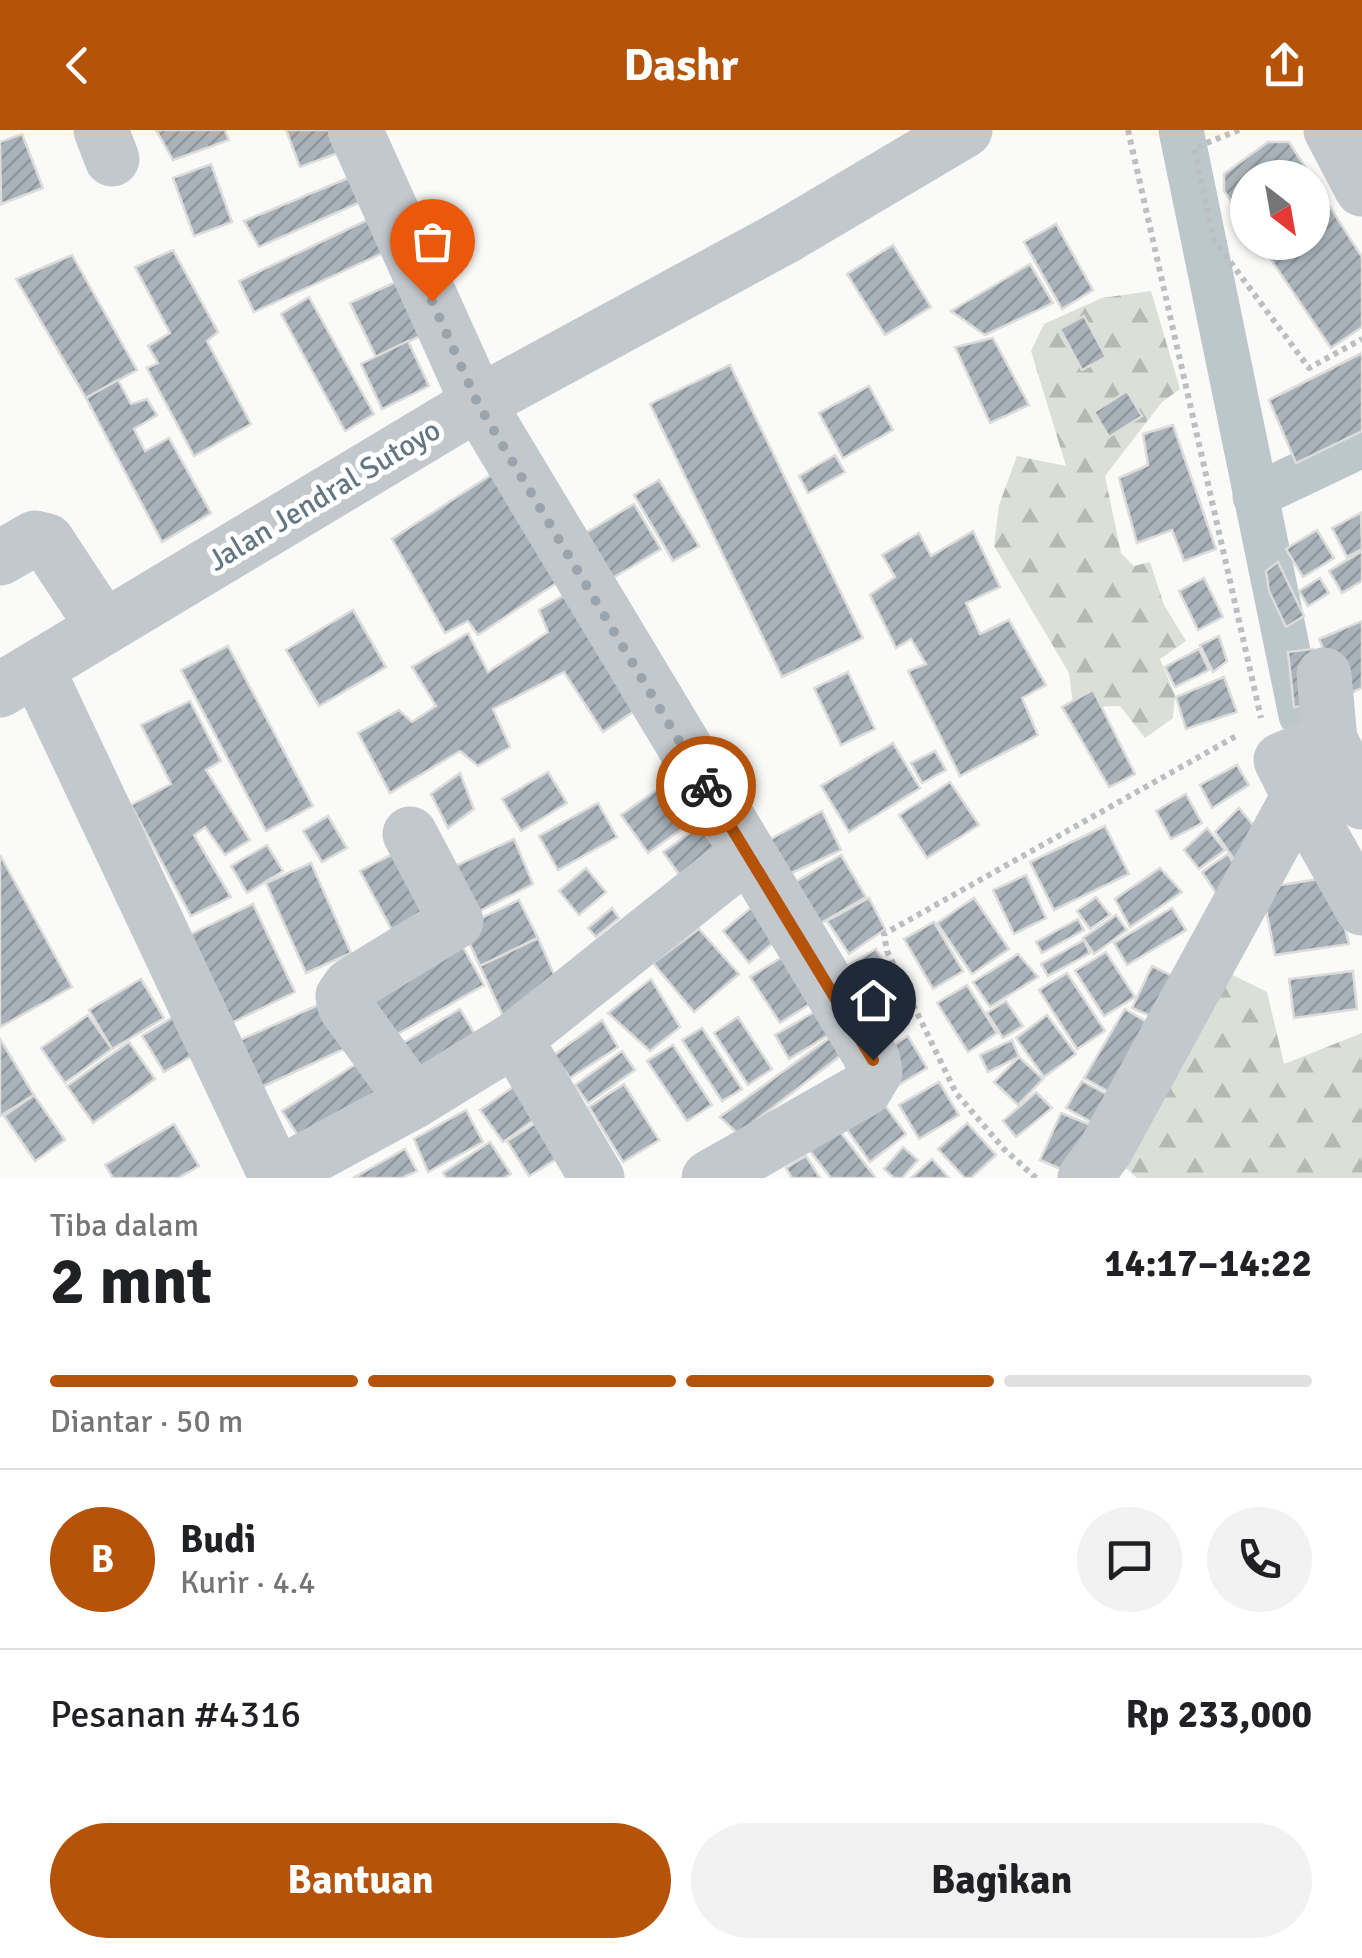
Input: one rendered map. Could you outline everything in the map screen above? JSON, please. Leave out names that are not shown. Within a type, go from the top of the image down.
[{"type":"street","points":[[354,130],[478,404],[873,1060],[875,1072],[865,1089],[732,1173]]},
{"type":"street","name":"Jalan Jendral Sutoyo","points":[[19,680],[478,404],[786,236],[965,130]]},
{"type":"street","points":[[1331,130],[1362,189]]},
{"type":"street","points":[[0,558],[35,538],[47,541],[103,626]]},
{"type":"street","points":[[1085,1178],[1106,1149],[1310,759],[1324,675]]},
{"type":"street","points":[[19,680],[277,1177],[515,1039],[747,854]]},
{"type":"street","points":[[1310,759],[1362,802]]},
{"type":"street","points":[[1310,759],[1362,908]]},
{"type":"street","points":[[410,834],[456,921],[350,986],[343,996],[345,1006],[414,1101]]},
{"type":"street","points":[[515,1039],[597,1178]]},
{"type":"path","points":[[1036,1178],[1004,1149],[956,1093],[886,951],[884,934],[1263,722],[1128,130]]},
{"type":"path","points":[[1239,130],[1194,148],[1214,240],[1309,368],[1362,339]]},
{"type":"green space","points":[[1151,291],[1180,389],[1162,402],[1105,476],[1121,553],[1134,566],[1150,562],[1164,605],[1186,641],[1160,659],[1175,695],[1173,718],[1145,738],[1120,706],[1090,707],[1075,719],[1069,673],[994,546],[999,505],[1017,456],[1066,466],[1031,351],[1044,324],[1102,298]]},
{"type":"green space","points":[[1206,962],[1267,992],[1284,1064],[1362,1033],[1362,1178],[1137,1178],[1118,1161]]},
{"type":"building","points":[[156,130],[225,130],[229,140],[173,160]]},
{"type":"building","points":[[286,130],[339,130],[346,150],[300,167]]},
{"type":"building","points":[[22,134],[43,188],[1,204],[0,142]]},
{"type":"building","points":[[1268,142],[1289,142],[1300,160],[1243,160]]},
{"type":"building","points":[[211,164],[232,222],[194,236],[173,178]]},
{"type":"building","points":[[1230,170],[1230,200],[1224,191],[1224,174]]},
{"type":"building","points":[[358,174],[363,201],[259,247],[244,221]]},
{"type":"building","points":[[1330,207],[1362,257],[1362,327],[1331,348],[1271,260],[1330,260]]},
{"type":"building","points":[[382,213],[396,247],[254,312],[239,281]]},
{"type":"building","points":[[1056,224],[1093,290],[1062,309],[1024,242]]},
{"type":"building","points":[[893,245],[931,307],[885,335],[847,274]]},
{"type":"building","points":[[173,250],[218,332],[207,341],[251,424],[194,456],[147,368],[158,363],[148,346],[170,333],[135,267]]},
{"type":"building","points":[[72,255],[137,370],[86,398],[16,279]]},
{"type":"building","points":[[1030,264],[1053,303],[985,335],[951,311]]},
{"type":"building","points":[[400,280],[425,334],[376,357],[350,303]]},
{"type":"building","points":[[309,297],[374,414],[345,431],[281,314]]},
{"type":"building","points":[[1084,316],[1106,357],[1082,370],[1060,329]]},
{"type":"building","points":[[993,338],[1029,405],[990,423],[955,347]]},
{"type":"building","points":[[408,341],[429,386],[382,409],[361,364]]},
{"type":"building","points":[[1362,353],[1362,431],[1296,463],[1269,400]]},
{"type":"building","points":[[730,365],[863,638],[782,677],[650,404]]},
{"type":"building","points":[[118,380],[131,404],[147,399],[157,415],[134,429],[145,451],[169,438],[211,513],[162,542],[86,398]]},
{"type":"building","points":[[869,386],[893,430],[843,458],[819,413]]},
{"type":"building","points":[[1127,391],[1142,416],[1109,437],[1094,412]]},
{"type":"building","points":[[1173,425],[1216,549],[1184,561],[1172,530],[1137,543],[1119,478],[1148,465],[1143,434]]},
{"type":"building","points":[[835,455],[845,472],[808,493],[799,476]]},
{"type":"building","points":[[500,469],[564,578],[478,635],[468,621],[445,633],[392,539]]},
{"type":"building","points":[[659,480],[699,546],[673,561],[634,495]]},
{"type":"building","points":[[634,504],[661,549],[596,588],[569,543]]},
{"type":"building","points":[[1361,513],[1362,549],[1347,557],[1332,528]]},
{"type":"building","points":[[1317,530],[1334,558],[1303,577],[1286,549]]},
{"type":"building","points":[[973,531],[1000,587],[966,603],[980,634],[1009,620],[1046,685],[1022,698],[1038,735],[960,776],[908,671],[926,664],[911,639],[896,648],[870,595],[895,577],[882,555],[919,533],[931,556]]},
{"type":"building","points":[[1362,551],[1362,581],[1342,593],[1329,571]]},
{"type":"building","points":[[1278,562],[1304,616],[1286,627],[1269,591],[1266,571]]},
{"type":"building","points":[[1204,578],[1223,617],[1198,630],[1179,591]]},
{"type":"building","points":[[1320,578],[1329,593],[1308,606],[1299,591]]},
{"type":"building","points":[[583,584],[645,704],[603,732],[564,672],[493,709],[510,747],[478,766],[460,751],[390,793],[358,733],[399,710],[412,722],[436,706],[412,667],[468,633],[488,672],[548,632],[539,610]]},
{"type":"building","points":[[353,610],[386,667],[319,706],[286,650]]},
{"type":"building","points":[[1362,621],[1362,688],[1344,696],[1319,639]]},
{"type":"building","points":[[1219,636],[1227,661],[1213,672],[1200,645]]},
{"type":"building","points":[[228,646],[313,806],[266,831],[181,670]]},
{"type":"building","points":[[1199,649],[1209,670],[1175,687],[1165,667]]},
{"type":"building","points":[[1313,649],[1320,704],[1294,707],[1288,652]]},
{"type":"building","points":[[848,672],[875,729],[841,745],[814,688]]},
{"type":"building","points":[[1224,677],[1237,712],[1186,729],[1176,697]]},
{"type":"building","points":[[1093,690],[1135,774],[1109,787],[1062,707]]},
{"type":"building","points":[[190,701],[221,761],[206,770],[250,840],[225,855],[205,827],[194,835],[231,897],[191,916],[131,805],[171,784],[141,725]]},
{"type":"building","points":[[893,743],[920,788],[849,832],[821,786]]},
{"type":"building","points":[[935,751],[946,770],[922,783],[911,763]]},
{"type":"building","points":[[1237,765],[1249,785],[1212,808],[1200,785]]},
{"type":"building","points":[[683,771],[710,809],[648,853],[621,815]]},
{"type":"building","points":[[548,772],[567,803],[521,831],[502,799]]},
{"type":"building","points":[[460,773],[474,809],[448,828],[431,794]]},
{"type":"building","points":[[950,782],[979,825],[927,858],[899,815]]},
{"type":"building","points":[[1186,794],[1202,823],[1171,839],[1156,811]]},
{"type":"building","points":[[598,803],[617,837],[558,870],[539,836]]},
{"type":"building","points":[[1239,808],[1267,842],[1238,865],[1215,832]]},
{"type":"building","points":[[822,811],[841,850],[777,880],[758,846]]},
{"type":"building","points":[[328,816],[347,848],[322,862],[303,831]]},
{"type":"building","points":[[700,826],[720,855],[684,881],[663,852]]},
{"type":"building","points":[[1105,826],[1129,874],[1054,910],[1030,862]]},
{"type":"building","points":[[1207,828],[1225,850],[1199,869],[1184,850]]},
{"type":"building","points":[[514,839],[533,884],[462,920],[440,873]]},
{"type":"building","points":[[267,845],[283,871],[247,893],[231,866]]},
{"type":"building","points":[[395,853],[428,914],[393,932],[360,871]]},
{"type":"building","points":[[1228,854],[1244,879],[1218,896],[1202,872]]},
{"type":"building","points":[[0,855],[72,987],[0,1027]]},
{"type":"building","points":[[841,855],[866,897],[809,930],[785,888]]},
{"type":"building","points":[[311,863],[351,953],[306,973],[266,883]]},
{"type":"building","points":[[586,868],[606,892],[579,915],[559,891]]},
{"type":"building","points":[[1160,868],[1182,892],[1130,927],[1115,899]]},
{"type":"building","points":[[1026,875],[1046,918],[1014,934],[993,890]]},
{"type":"building","points":[[1331,877],[1349,944],[1275,955],[1262,888]]},
{"type":"building","points":[[1096,897],[1110,915],[1090,929],[1077,911]]},
{"type":"building","points":[[869,898],[885,929],[849,954],[827,921]]},
{"type":"building","points":[[974,898],[1009,949],[972,974],[937,923]]},
{"type":"building","points":[[519,900],[538,938],[480,966],[462,927]]},
{"type":"building","points":[[253,904],[295,992],[223,1027],[181,939]]},
{"type":"building","points":[[756,904],[784,934],[749,963],[723,931]]},
{"type":"building","points":[[612,908],[619,918],[596,937],[588,928]]},
{"type":"building","points":[[1172,908],[1186,930],[1127,965],[1114,943]]},
{"type":"building","points":[[1116,915],[1127,930],[1094,954],[1083,938]]},
{"type":"building","points":[[1078,919],[1084,930],[1042,953],[1036,942]]},
{"type":"building","points":[[934,922],[963,971],[933,989],[904,939]]},
{"type":"building","points":[[453,929],[484,985],[387,1040],[355,985]]},
{"type":"building","points":[[699,929],[739,974],[694,1012],[653,963]]},
{"type":"building","points":[[538,938],[561,990],[504,1018],[480,966]]},
{"type":"building","points":[[1084,940],[1090,953],[1048,976],[1041,964]]},
{"type":"building","points":[[876,949],[895,981],[851,1007],[832,975]]},
{"type":"building","points":[[1106,952],[1135,997],[1104,1016],[1075,971]]},
{"type":"building","points":[[787,954],[816,1000],[780,1023],[750,977]]},
{"type":"building","points":[[1018,954],[1038,977],[990,1007],[973,982]]},
{"type":"building","points":[[1152,966],[1179,979],[1160,1020],[1132,1008]]},
{"type":"building","points":[[1353,971],[1357,1009],[1294,1018],[1289,979]]},
{"type":"building","points":[[1067,973],[1105,1031],[1077,1049],[1039,990]]},
{"type":"building","points":[[141,979],[164,1018],[112,1049],[89,1010]]},
{"type":"building","points":[[651,979],[680,1027],[650,1051],[608,1013]]},
{"type":"building","points":[[967,985],[997,1033],[968,1052],[937,1003]]},
{"type":"building","points":[[904,993],[914,1009],[887,1026],[877,1011]]},
{"type":"building","points":[[1006,1001],[1023,1026],[1003,1038],[987,1013]]},
{"type":"building","points":[[325,1002],[346,1048],[260,1088],[238,1041]]},
{"type":"building","points":[[821,1008],[835,1031],[789,1059],[775,1035]]},
{"type":"building","points":[[460,1009],[482,1046],[412,1087],[390,1051]]},
{"type":"building","points":[[1125,1009],[1160,1030],[1120,1098],[1084,1078]]},
{"type":"building","points":[[178,1014],[200,1051],[164,1072],[142,1036]]},
{"type":"building","points":[[88,1015],[112,1049],[65,1083],[41,1048]]},
{"type":"building","points":[[1047,1015],[1076,1054],[1044,1077],[1016,1038]]},
{"type":"building","points":[[738,1017],[772,1069],[748,1085],[714,1033]]},
{"type":"building","points":[[602,1020],[618,1047],[570,1078],[554,1055]]},
{"type":"building","points":[[702,1028],[742,1089],[722,1101],[682,1040]]},
{"type":"building","points":[[908,1036],[927,1068],[895,1087],[876,1055]]},
{"type":"building","points":[[831,1037],[840,1056],[738,1134],[720,1117]]},
{"type":"building","points":[[0,1039],[34,1095],[0,1116]]},
{"type":"building","points":[[1012,1040],[1019,1057],[988,1072],[980,1055]]},
{"type":"building","points":[[129,1042],[155,1079],[93,1123],[67,1086]]},
{"type":"building","points":[[673,1045],[712,1105],[687,1121],[647,1061]]},
{"type":"building","points":[[622,1051],[635,1070],[588,1103],[575,1085]]},
{"type":"building","points":[[1019,1057],[1043,1079],[1018,1105],[994,1082]]},
{"type":"building","points":[[366,1058],[391,1097],[308,1151],[282,1111]]},
{"type":"building","points":[[1082,1081],[1121,1102],[1104,1129],[1066,1108]]},
{"type":"building","points":[[939,1082],[959,1115],[919,1139],[899,1105]]},
{"type":"building","points":[[519,1083],[541,1115],[503,1142],[480,1110]]},
{"type":"building","points":[[624,1084],[659,1140],[623,1162],[589,1107]]},
{"type":"building","points":[[1036,1092],[1052,1108],[1016,1137],[1003,1121]]},
{"type":"building","points":[[34,1095],[65,1140],[35,1161],[4,1116]]},
{"type":"building","points":[[881,1100],[906,1134],[870,1162],[845,1127]]},
{"type":"building","points":[[466,1110],[483,1142],[428,1172],[414,1139]]},
{"type":"building","points":[[1061,1113],[1098,1128],[1077,1176],[1040,1160]]},
{"type":"building","points":[[544,1118],[566,1153],[529,1176],[507,1141]]},
{"type":"building","points":[[967,1123],[996,1155],[971,1178],[965,1178],[938,1149]]},
{"type":"building","points":[[174,1124],[199,1166],[178,1178],[113,1178],[105,1165]]},
{"type":"building","points":[[838,1129],[874,1178],[831,1178],[810,1151]]},
{"type":"building","points":[[490,1142],[511,1174],[504,1178],[446,1178],[443,1173]]},
{"type":"building","points":[[903,1147],[918,1160],[902,1178],[894,1178],[884,1169]]},
{"type":"building","points":[[405,1149],[417,1171],[402,1178],[353,1178]]},
{"type":"building","points":[[806,1156],[820,1178],[792,1178],[786,1168]]},
{"type":"building","points":[[932,1159],[949,1178],[911,1178]]},
{"type":"waterway","points":[[1181,130],[1301,715]]},
{"type":"waterway","points":[[1255,496],[1362,445]]},
{"type":"way so far","points":[[432,301],[478,404],[706,786]]},
{"type":"route","points":[[706,786],[873,1060]]}]
